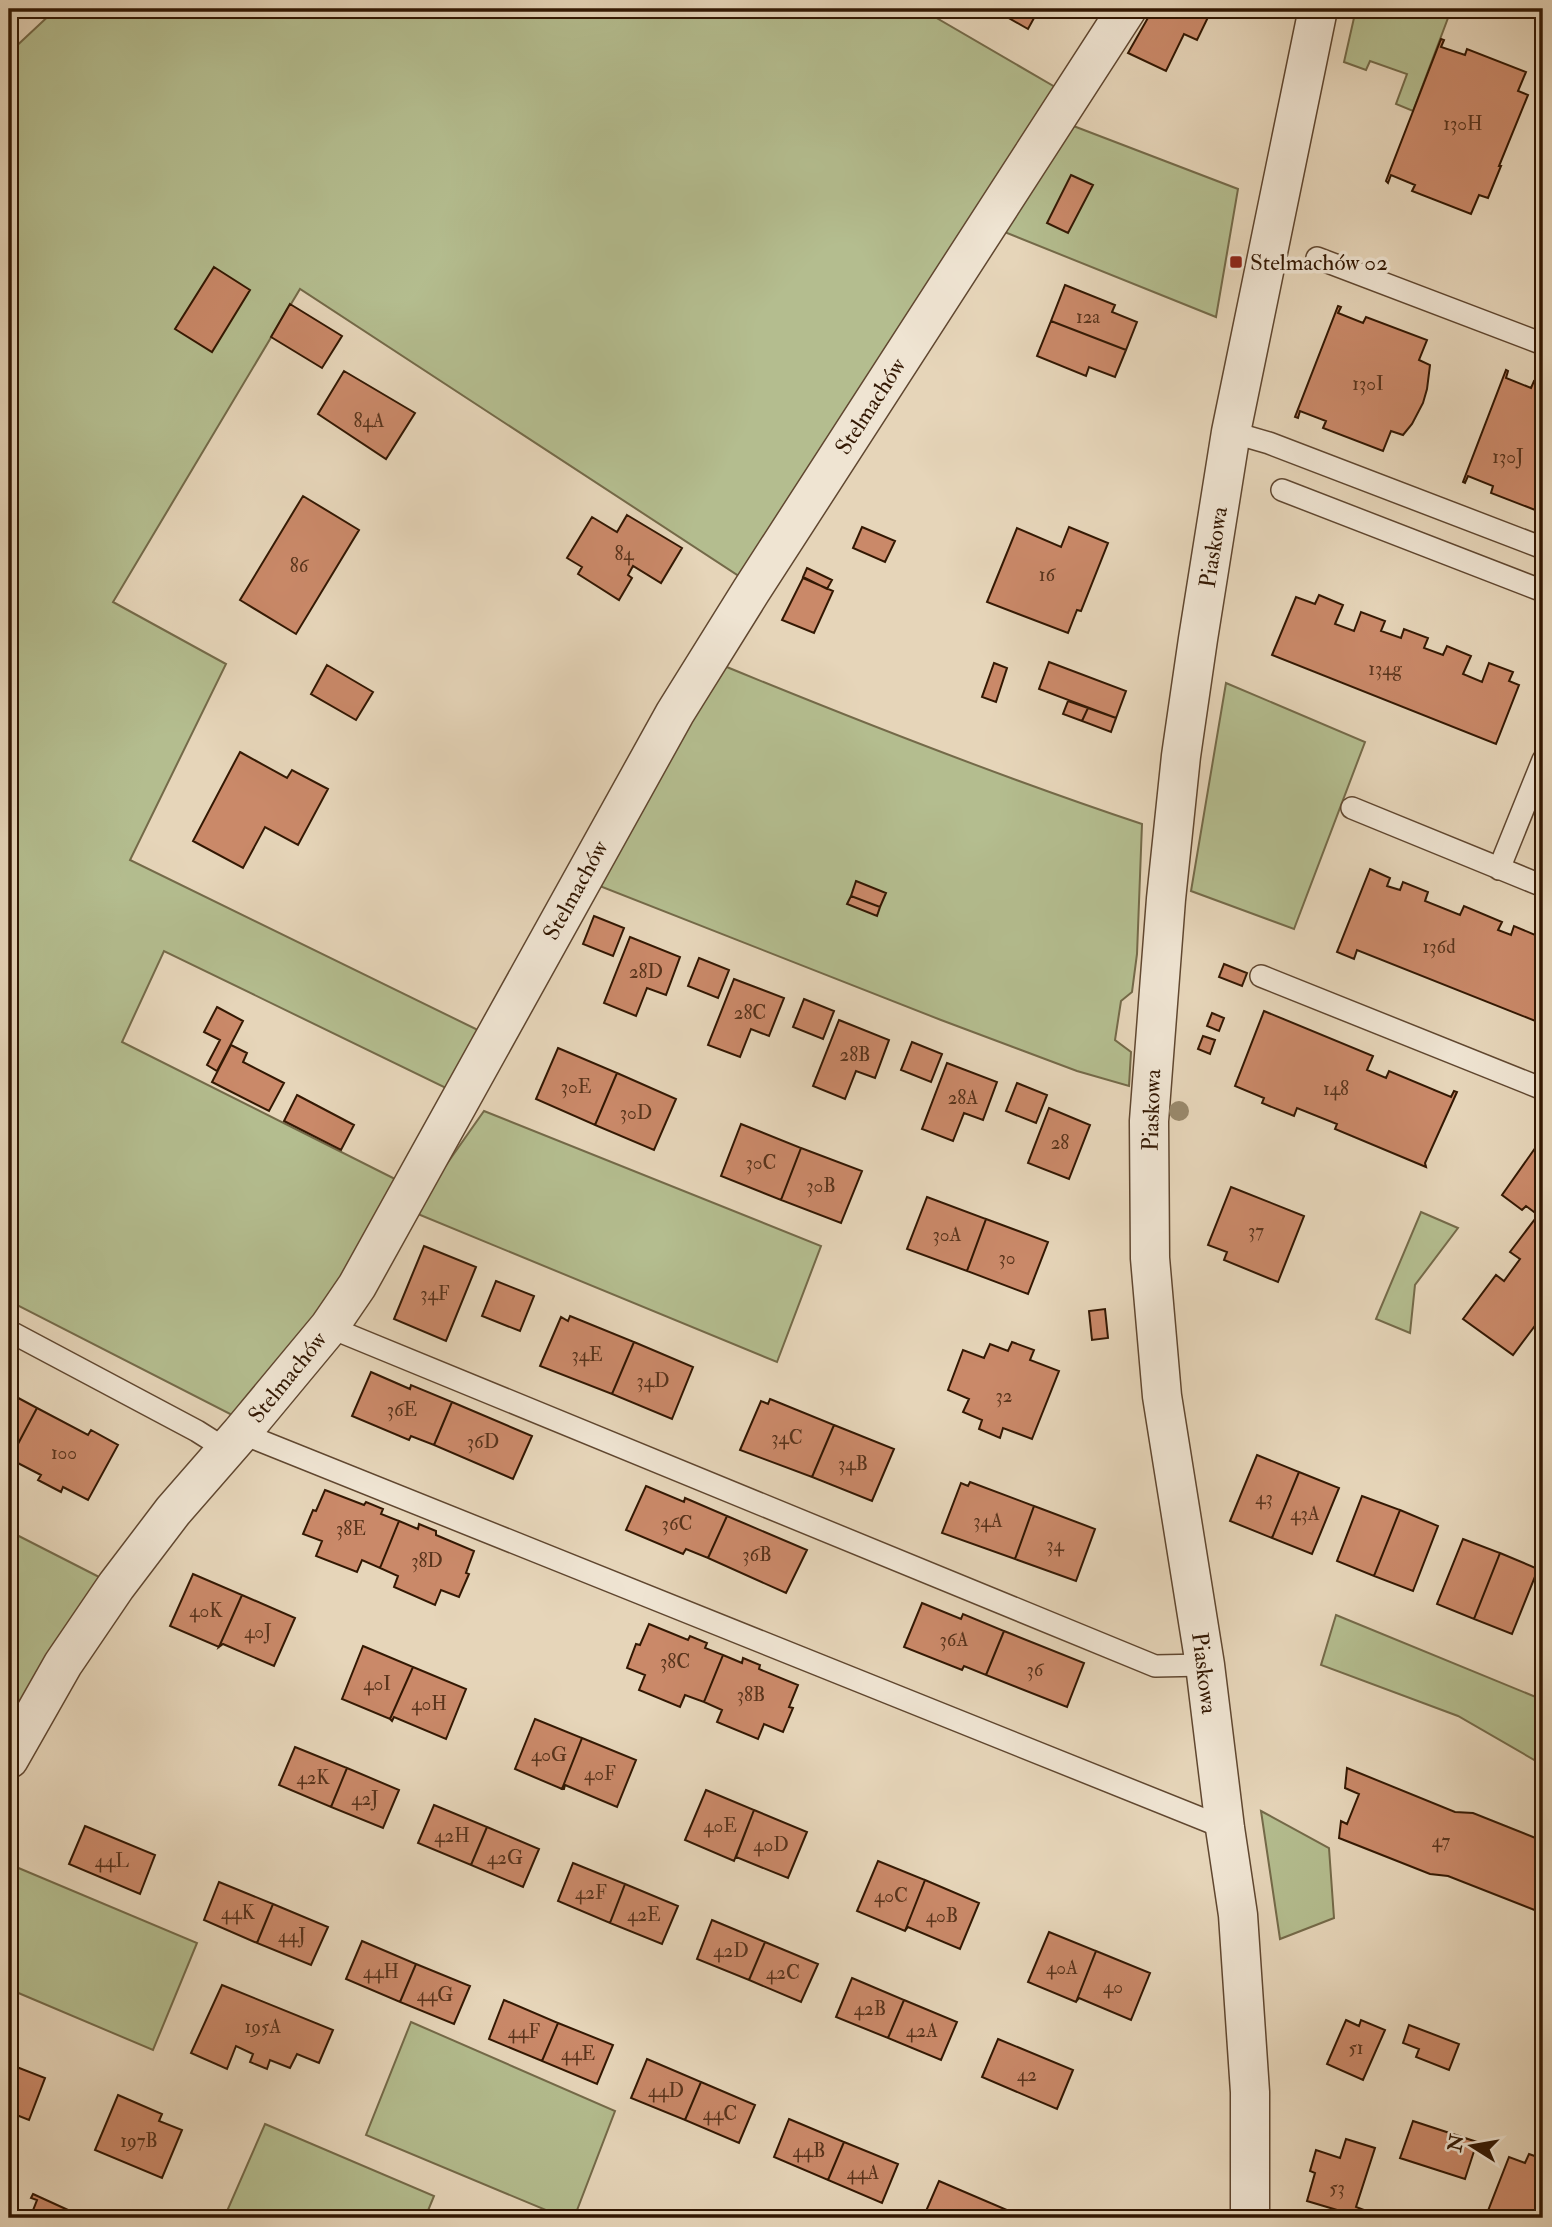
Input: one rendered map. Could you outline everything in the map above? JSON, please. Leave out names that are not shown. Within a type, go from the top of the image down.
[{"type":"street","name":"Stelmachów","points":[[9,1759],[62,1664],[116,1586],[173,1511],[329,1327],[357,1286],[675,713],[1127,9]]},
{"type":"street","name":"Piaskowa","points":[[1250,2218],[1250,2092],[1244,1980],[1205,1665],[1162,1396],[1150,1258],[1149,1121],[1159,967],[1181,756],[1231,432],[1318,9]]},
{"type":"lane","points":[[1317,258],[1543,344]]},
{"type":"lane","points":[[1231,432],[1269,443],[1543,548]]},
{"type":"lane","points":[[1282,491],[1543,591]]},
{"type":"lane","points":[[1499,869],[1543,760]]},
{"type":"lane","points":[[1352,808],[1543,887]]},
{"type":"lane","points":[[1261,976],[1543,1089]]},
{"type":"lane","points":[[329,1327],[1155,1666],[1205,1665]]},
{"type":"lane","points":[[9,1331],[197,1431],[234,1442],[1225,1828]]},
{"type":"green space","points":[[56,9],[921,9],[1062,91],[745,580],[300,289],[113,602],[226,664],[130,860],[484,1033],[450,1090],[164,951],[122,1042],[399,1181],[346,1281],[234,1416],[9,1301],[9,53]]},
{"type":"green space","points":[[1356,9],[1451,10],[1413,111],[1396,104],[1407,74],[1370,61],[1366,70],[1344,62]]},
{"type":"green space","points":[[1063,122],[1238,189],[1216,317],[997,229]]},
{"type":"green space","points":[[717,663],[928,747],[1142,824],[1137,954],[1132,992],[1121,1001],[1115,1040],[1131,1052],[1129,1086],[1077,1071],[941,1020],[592,883]]},
{"type":"green space","points":[[1226,683],[1365,742],[1294,929],[1191,891]]},
{"type":"green space","points":[[484,1111],[821,1246],[777,1362],[413,1212]]},
{"type":"green space","points":[[1421,1212],[1458,1228],[1415,1285],[1410,1333],[1376,1319]]},
{"type":"green space","points":[[9,1531],[105,1580],[9,1735]]},
{"type":"green space","points":[[1336,1615],[1543,1700],[1543,1765],[1458,1716],[1321,1665]]},
{"type":"green space","points":[[1261,1811],[1329,1848],[1334,1918],[1280,1939]]},
{"type":"green space","points":[[9,1864],[197,1943],[153,2050],[9,1989]]},
{"type":"green space","points":[[411,2022],[615,2111],[574,2218],[565,2218],[366,2135]]},
{"type":"green space","points":[[265,2124],[434,2196],[425,2218],[224,2218]]},
{"type":"building","points":[[993,9],[1039,9],[1028,29]]},
{"type":"building","points":[[1153,9],[1212,9],[1197,40],[1184,34],[1166,71],[1128,53]]},
{"type":"building","points":[[1441,39],[1444,40],[1441,47],[1465,55],[1467,49],[1526,72],[1518,91],[1528,95],[1501,166],[1488,198],[1479,195],[1471,214],[1412,191],[1415,185],[1391,175],[1388,183],[1386,181]]},
{"type":"building","points":[[1071,175],[1093,185],[1068,233],[1047,223]]},
{"type":"building","points":[[214,267],[250,290],[212,352],[175,329]]},
{"type":"building","points":[[1065,285],[1115,305],[1112,312],[1137,322],[1126,350],[1051,321]]},
{"type":"building","points":[[290,304],[342,336],[322,368],[271,337]]},
{"type":"building","points":[[1338,306],[1341,307],[1338,313],[1363,323],[1366,317],[1427,340],[1419,360],[1430,365],[1423,403],[1403,435],[1391,431],[1383,451],[1323,428],[1326,421],[1300,411],[1298,418],[1295,417]]},
{"type":"building","points":[[1051,321],[1126,350],[1115,377],[1089,367],[1086,376],[1037,356]]},
{"type":"building","points":[[1506,370],[1506,378],[1531,388],[1534,381],[1543,385],[1543,513],[1491,493],[1493,486],[1468,476],[1465,483],[1463,482]]},
{"type":"building","points":[[344,371],[415,413],[386,459],[318,414]]},
{"type":"building","points":[[303,496],[359,530],[296,634],[240,600]]},
{"type":"building","points":[[627,515],[682,548],[661,583],[633,566],[628,575],[632,578],[619,600],[578,574],[582,567],[567,558],[592,517],[617,532]]},
{"type":"building","points":[[862,527],[895,541],[885,562],[853,548]]},
{"type":"building","points":[[1069,527],[1108,543],[1081,611],[1077,610],[1068,633],[987,602],[1017,528],[1061,547]]},
{"type":"building","points":[[807,568],[832,580],[827,589],[803,577]]},
{"type":"building","points":[[803,578],[833,591],[814,633],[782,620]]},
{"type":"building","points":[[1319,595],[1343,605],[1335,624],[1354,631],[1361,612],[1385,621],[1381,631],[1401,638],[1404,629],[1428,638],[1424,648],[1443,655],[1447,646],[1471,656],[1463,674],[1482,682],[1489,663],[1513,672],[1509,681],[1519,685],[1496,744],[1272,655],[1296,597],[1315,604]]},
{"type":"building","points":[[1049,662],[1126,691],[1116,718],[1039,689]]},
{"type":"building","points":[[994,663],[1007,668],[996,702],[982,697]]},
{"type":"building","points":[[327,665],[373,692],[356,720],[311,694]]},
{"type":"building","points":[[1068,701],[1088,708],[1082,721],[1063,714]]},
{"type":"building","points":[[1088,708],[1116,718],[1111,732],[1082,721]]},
{"type":"building","points":[[240,752],[287,778],[292,770],[328,789],[298,845],[265,827],[243,868],[193,841]]},
{"type":"building","points":[[1370,869],[1390,878],[1387,886],[1400,890],[1403,882],[1428,892],[1425,901],[1460,915],[1464,906],[1502,922],[1498,930],[1511,935],[1514,926],[1540,937],[1536,945],[1543,948],[1543,1024],[1357,950],[1354,959],[1337,952]]},
{"type":"building","points":[[856,881],[886,893],[880,907],[851,896]]},
{"type":"building","points":[[851,896],[880,907],[877,916],[847,904]]},
{"type":"building","points":[[594,916],[624,928],[613,956],[583,944]]},
{"type":"building","points":[[630,937],[680,957],[666,995],[647,988],[636,1016],[604,1003]]},
{"type":"building","points":[[699,958],[729,970],[718,998],[688,986]]},
{"type":"building","points":[[1224,964],[1247,973],[1242,986],[1219,977]]},
{"type":"building","points":[[734,979],[784,998],[769,1036],[751,1029],[740,1057],[708,1045]]},
{"type":"building","points":[[804,999],[834,1011],[823,1039],[793,1027]]},
{"type":"building","points":[[217,1007],[243,1021],[217,1071],[207,1065],[220,1040],[204,1032]]},
{"type":"building","points":[[1264,1011],[1373,1056],[1367,1070],[1386,1078],[1389,1071],[1451,1097],[1454,1091],[1457,1092],[1425,1163],[1426,1167],[1335,1129],[1337,1124],[1297,1108],[1294,1116],[1262,1103],[1264,1098],[1235,1086]]},
{"type":"building","points":[[1212,1013],[1224,1018],[1219,1031],[1207,1026]]},
{"type":"building","points":[[839,1020],[889,1040],[875,1078],[856,1071],[845,1099],[813,1086]]},
{"type":"building","points":[[1203,1036],[1215,1040],[1210,1054],[1198,1049]]},
{"type":"building","points":[[912,1042],[942,1054],[931,1082],[901,1070]]},
{"type":"building","points":[[231,1045],[247,1053],[243,1062],[284,1083],[269,1111],[212,1082]]},
{"type":"building","points":[[558,1048],[617,1073],[595,1125],[536,1099]]},
{"type":"building","points":[[947,1063],[997,1082],[983,1120],[964,1113],[953,1141],[922,1129]]},
{"type":"building","points":[[617,1073],[676,1099],[654,1150],[595,1125]]},
{"type":"building","points":[[1017,1083],[1047,1095],[1036,1123],[1006,1111]]},
{"type":"building","points":[[297,1095],[354,1125],[341,1150],[284,1121]]},
{"type":"building","points":[[1049,1108],[1090,1125],[1069,1179],[1028,1163]]},
{"type":"building","points":[[741,1124],[801,1148],[781,1200],[721,1176]]},
{"type":"building","points":[[1543,1137],[1543,1315],[1513,1355],[1463,1319],[1496,1275],[1504,1281],[1520,1259],[1510,1252],[1538,1215],[1526,1206],[1522,1210],[1502,1195]]},
{"type":"building","points":[[801,1148],[862,1171],[841,1223],[781,1200]]},
{"type":"building","points":[[1231,1187],[1304,1216],[1278,1282],[1224,1260],[1227,1252],[1208,1245]]},
{"type":"building","points":[[927,1197],[986,1219],[967,1271],[907,1249]]},
{"type":"building","points":[[986,1219],[1048,1242],[1028,1294],[967,1271]]},
{"type":"building","points":[[424,1246],[476,1267],[446,1341],[394,1319]]},
{"type":"building","points":[[496,1281],[534,1296],[520,1331],[482,1316]]},
{"type":"building","points":[[1105,1309],[1108,1338],[1092,1340],[1089,1311]]},
{"type":"building","points":[[570,1316],[634,1342],[612,1394],[540,1366],[561,1317],[568,1321]]},
{"type":"building","points":[[634,1342],[693,1367],[672,1419],[612,1394]]},
{"type":"building","points":[[1012,1342],[1034,1350],[1030,1360],[1059,1371],[1032,1439],[1003,1428],[1000,1438],[979,1429],[982,1420],[963,1412],[969,1399],[948,1390],[963,1350],[984,1358],[990,1344],[1008,1351]]},
{"type":"building","points":[[371,1372],[410,1389],[411,1385],[452,1402],[434,1445],[411,1436],[409,1440],[352,1416]]},
{"type":"building","points":[[9,1393],[37,1408],[10,1459],[9,1458]]},
{"type":"building","points":[[770,1399],[834,1425],[812,1477],[740,1450],[761,1401],[768,1404]]},
{"type":"building","points":[[452,1402],[532,1436],[513,1479],[434,1445]]},
{"type":"building","points":[[37,1408],[88,1435],[91,1430],[118,1445],[88,1500],[63,1487],[61,1492],[38,1480],[41,1475],[10,1459]]},
{"type":"building","points":[[834,1425],[894,1449],[872,1501],[812,1477]]},
{"type":"building","points":[[1257,1455],[1299,1472],[1272,1538],[1230,1521]]},
{"type":"building","points":[[1299,1472],[1339,1488],[1312,1554],[1272,1538]]},
{"type":"building","points":[[970,1482],[1034,1506],[1015,1559],[942,1533],[961,1483],[968,1486]]},
{"type":"building","points":[[646,1486],[684,1502],[685,1498],[727,1516],[708,1558],[686,1549],[683,1554],[626,1530]]},
{"type":"building","points":[[325,1490],[364,1505],[366,1502],[383,1509],[381,1514],[399,1521],[380,1568],[362,1560],[357,1572],[316,1556],[322,1541],[303,1534]]},
{"type":"building","points":[[1362,1496],[1400,1510],[1374,1576],[1337,1561]]},
{"type":"building","points":[[1034,1506],[1095,1529],[1076,1581],[1015,1559]]},
{"type":"building","points":[[1400,1510],[1438,1526],[1413,1591],[1374,1576]]},
{"type":"building","points":[[727,1516],[807,1550],[786,1593],[708,1558]]},
{"type":"building","points":[[399,1521],[418,1529],[419,1524],[436,1531],[436,1535],[474,1551],[466,1573],[469,1574],[459,1597],[441,1590],[435,1605],[394,1587],[398,1576],[380,1568]]},
{"type":"building","points":[[1463,1539],[1500,1553],[1474,1619],[1437,1604]]},
{"type":"building","points":[[1500,1553],[1538,1569],[1512,1634],[1474,1619]]},
{"type":"building","points":[[193,1574],[242,1595],[219,1647],[170,1626]]},
{"type":"building","points":[[242,1595],[295,1618],[274,1666],[223,1644],[219,1647]]},
{"type":"building","points":[[922,1603],[961,1619],[963,1614],[1004,1631],[986,1675],[964,1666],[962,1670],[904,1647]]},
{"type":"building","points":[[649,1624],[688,1640],[690,1636],[707,1643],[705,1648],[723,1655],[704,1702],[685,1695],[680,1707],[639,1690],[645,1675],[627,1668],[636,1644],[640,1645]]},
{"type":"building","points":[[1004,1631],[1084,1663],[1067,1707],[986,1675]]},
{"type":"building","points":[[363,1646],[413,1667],[390,1719],[342,1699]]},
{"type":"building","points":[[723,1655],[742,1663],[743,1658],[760,1665],[759,1669],[798,1685],[789,1707],[793,1708],[783,1732],[764,1724],[758,1739],[717,1722],[722,1710],[704,1702]]},
{"type":"building","points":[[413,1667],[466,1689],[446,1739],[394,1717],[392,1721],[390,1719]]},
{"type":"building","points":[[535,1719],[582,1738],[562,1789],[515,1769]]},
{"type":"building","points":[[582,1738],[636,1760],[617,1807],[565,1785],[562,1789]]},
{"type":"building","points":[[295,1747],[347,1768],[331,1807],[279,1785]]},
{"type":"building","points":[[347,1768],[399,1790],[383,1828],[331,1807]]},
{"type":"building","points":[[1347,1768],[1455,1812],[1473,1813],[1543,1841],[1543,1895],[1537,1911],[1448,1876],[1430,1874],[1339,1838],[1341,1821],[1347,1824],[1359,1794],[1345,1788]]},
{"type":"building","points":[[706,1790],[754,1810],[734,1861],[685,1840]]},
{"type":"building","points":[[434,1805],[487,1827],[471,1865],[418,1843]]},
{"type":"building","points":[[754,1810],[807,1832],[788,1878],[736,1857]]},
{"type":"building","points":[[85,1826],[155,1855],[140,1894],[69,1864]]},
{"type":"building","points":[[487,1827],[539,1849],[523,1887],[471,1865]]},
{"type":"building","points":[[878,1861],[925,1880],[905,1931],[857,1911]]},
{"type":"building","points":[[573,1863],[625,1884],[610,1923],[558,1901]]},
{"type":"building","points":[[925,1880],[979,1903],[960,1949],[908,1927],[905,1931]]},
{"type":"building","points":[[219,1882],[273,1904],[257,1943],[204,1920]]},
{"type":"building","points":[[625,1884],[678,1906],[662,1944],[610,1923]]},
{"type":"building","points":[[273,1904],[328,1927],[311,1965],[257,1943]]},
{"type":"building","points":[[712,1920],[765,1942],[749,1980],[697,1959]]},
{"type":"building","points":[[1049,1932],[1096,1951],[1076,2002],[1028,1982]]},
{"type":"building","points":[[362,1941],[416,1964],[400,2002],[346,1979]]},
{"type":"building","points":[[765,1942],[818,1964],[801,2002],[749,1980]]},
{"type":"building","points":[[1096,1951],[1150,1973],[1131,2020],[1079,1998],[1076,2002]]},
{"type":"building","points":[[416,1964],[470,1986],[454,2024],[400,2002]]},
{"type":"building","points":[[852,1978],[904,2000],[888,2038],[836,2017]]},
{"type":"building","points":[[222,1985],[333,2030],[319,2063],[297,2054],[290,2068],[270,2060],[267,2069],[250,2062],[253,2054],[236,2046],[227,2069],[191,2053]]},
{"type":"building","points":[[504,2000],[558,2023],[542,2061],[489,2039]]},
{"type":"building","points":[[904,2000],[957,2022],[941,2060],[888,2038]]},
{"type":"building","points":[[1346,2020],[1359,2026],[1361,2020],[1385,2030],[1363,2080],[1327,2064]]},
{"type":"building","points":[[558,2023],[613,2045],[597,2084],[542,2061]]},
{"type":"building","points":[[1409,2025],[1459,2044],[1449,2070],[1416,2057],[1419,2049],[1403,2043]]},
{"type":"building","points":[[998,2039],[1073,2070],[1057,2109],[982,2077]]},
{"type":"building","points":[[647,2059],[701,2082],[685,2120],[631,2098]]},
{"type":"building","points":[[9,2064],[45,2078],[29,2120],[9,2112]]},
{"type":"building","points":[[701,2082],[755,2105],[739,2143],[685,2120]]},
{"type":"building","points":[[118,2095],[162,2114],[159,2121],[182,2130],[162,2178],[95,2150]]},
{"type":"building","points":[[789,2119],[844,2142],[828,2180],[774,2157]]},
{"type":"building","points":[[1413,2121],[1477,2142],[1465,2179],[1400,2158]]},
{"type":"building","points":[[1346,2139],[1375,2148],[1356,2207],[1380,2216],[1379,2218],[1354,2218],[1354,2215],[1307,2201],[1315,2173],[1310,2171],[1316,2150],[1340,2158]]},
{"type":"building","points":[[844,2142],[898,2164],[882,2203],[828,2180]]},
{"type":"building","points":[[1529,2154],[1543,2159],[1543,2218],[1486,2216],[1509,2157],[1525,2163]]},
{"type":"building","points":[[939,2181],[1014,2213],[1012,2218],[923,2218]]},
{"type":"building","points":[[33,2194],[79,2215],[83,2214],[83,2218],[30,2218],[37,2200],[31,2198]]},
{"type":"waterway","points":[[9,19],[19,9]]},
{"type":"place","name":"Stelmachów 02","points":[[1236,262]]}]
